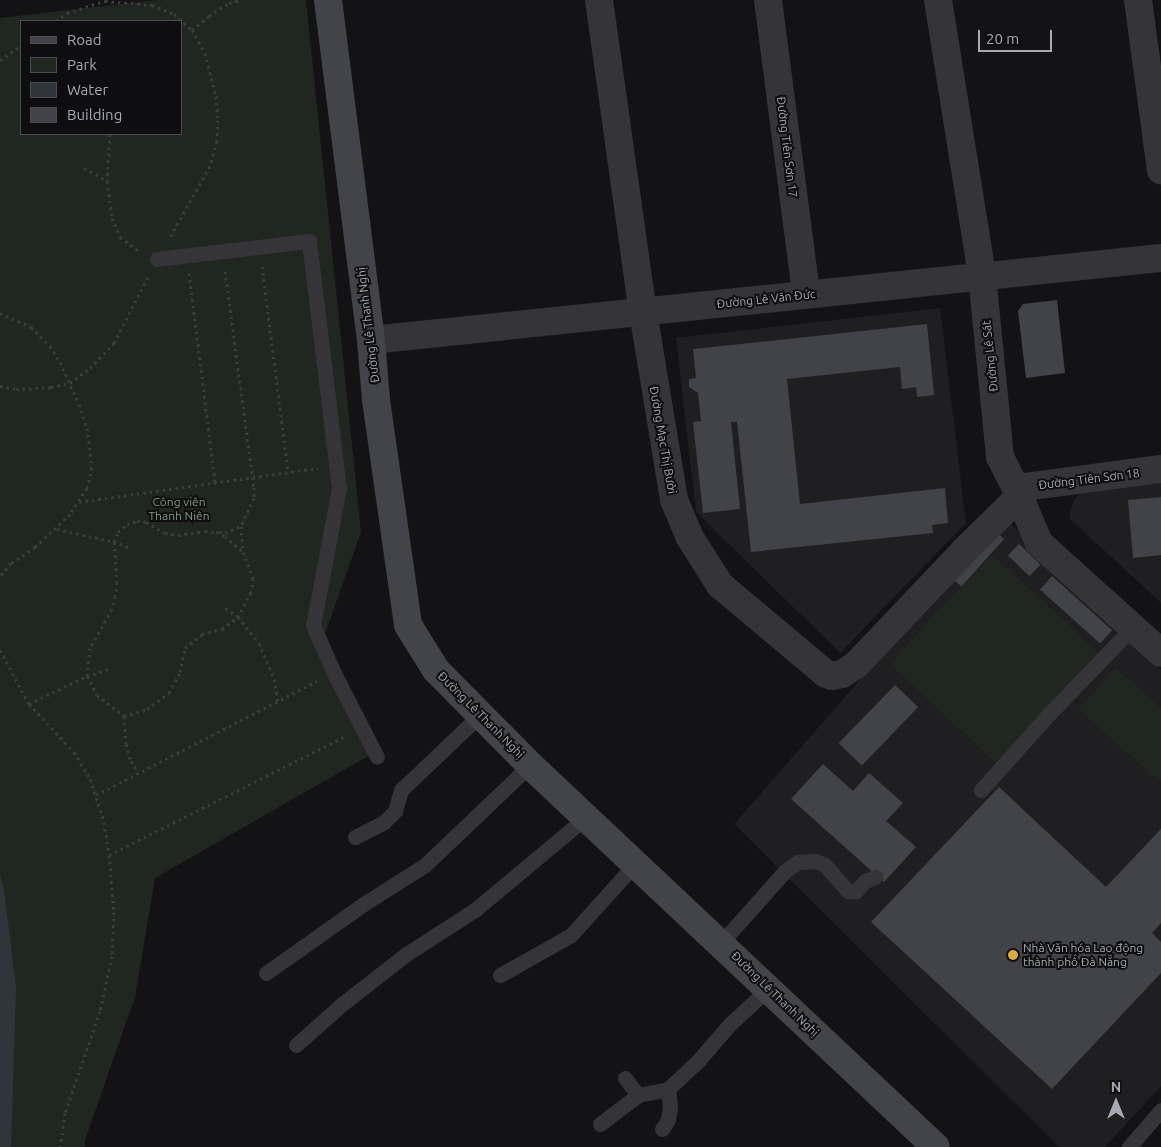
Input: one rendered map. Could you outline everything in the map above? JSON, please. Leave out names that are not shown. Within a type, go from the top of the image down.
[{"type":"main road","name":"Đường Lê Thanh Nghị","points":[[328,0],[371,340],[376,400],[408,625],[436,670],[530,765],[721,942],[768,989],[936,1147]]},
{"type":"street","name":"Đường Mạc Thị Bưởi","points":[[599,0],[643,312],[674,500],[689,536],[720,585],[826,674],[832,676],[842,674],[856,665],[1018,492]]},
{"type":"street","name":"Đường Tiên Sơn 17","points":[[768,0],[806,294]]},
{"type":"street","name":"Đường Lê Sát","points":[[938,0],[982,276],[1000,457],[1018,492],[1039,542],[1161,653]]},
{"type":"street","points":[[1138,0],[1152,40],[1161,170]]},
{"type":"street","name":"Đường Lê Văn Đức","points":[[371,340],[1161,258]]},
{"type":"street","name":"Đường Tiên Sơn 18","points":[[1018,492],[1161,470]]},
{"type":"lane","points":[[157,259],[309,241],[339,488],[313,625],[334,673],[377,757]]},
{"type":"lane","points":[[981,790],[1048,715],[1132,628]]},
{"type":"lane","points":[[355,837],[384,822],[395,812],[401,790],[481,714]]},
{"type":"lane","points":[[266,973],[362,905],[425,865],[530,765]]},
{"type":"lane","points":[[296,1046],[341,1005],[405,955],[476,909],[585,818]]},
{"type":"lane","points":[[721,942],[785,871],[798,862],[816,861],[826,865],[848,891],[856,891],[865,882],[875,877]]},
{"type":"lane","points":[[500,975],[571,935],[635,864]]},
{"type":"lane","points":[[600,1124],[638,1095],[668,1089],[698,1060],[730,1024],[768,989]]},
{"type":"lane","points":[[625,1078],[638,1095]]},
{"type":"lane","points":[[662,1129],[668,1120],[670,1107],[668,1089]]},
{"type":"lane","points":[[1129,1147],[1161,1110]]},
{"type":"path","points":[[192,30],[229,3],[241,0]]},
{"type":"path","points":[[57,20],[67,13],[105,1],[152,5],[174,14],[181,20]]},
{"type":"path","points":[[0,386],[16,389],[51,387],[70,383],[90,368],[114,343],[131,314],[157,259],[210,166],[217,141],[216,96],[205,53],[192,30],[182,21]]},
{"type":"path","points":[[0,60],[20,47]]},
{"type":"path","points":[[110,135],[110,162],[107,181],[112,218],[120,237],[134,250],[157,259]]},
{"type":"path","points":[[84,168],[107,181]]},
{"type":"path","points":[[260,246],[288,472]]},
{"type":"path","points":[[124,716],[148,709],[169,694],[180,672],[185,648],[202,634],[222,629],[238,617],[251,592],[253,578],[244,552],[241,526],[254,498],[253,478],[222,250]]},
{"type":"path","points":[[186,255],[215,483]]},
{"type":"path","points":[[0,313],[31,327],[50,346],[70,383],[87,428],[92,467],[87,488],[79,502],[56,529],[35,547],[10,563],[0,576]]},
{"type":"path","points":[[79,502],[336,466]]},
{"type":"path","points":[[138,772],[130,761],[126,744],[124,716],[98,695],[87,676],[90,648],[112,609],[115,596],[117,582],[114,542],[118,532],[127,524],[137,521],[146,522],[165,533],[178,535],[225,533],[241,526]]},
{"type":"path","points":[[56,529],[128,547]]},
{"type":"path","points":[[216,532],[225,536],[244,552]]},
{"type":"path","points":[[224,607],[238,617],[259,643],[274,679],[278,701]]},
{"type":"path","points":[[0,650],[29,704],[74,752],[90,778],[96,795],[109,855],[114,912],[112,956],[100,1011],[65,1113],[60,1147]]},
{"type":"path","points":[[29,704],[87,676],[108,670]]},
{"type":"path","points":[[96,795],[334,673]]},
{"type":"path","points":[[109,855],[362,728]]},
{"type":"shaded area","points":[[940,308],[966,523],[840,653],[696,512],[676,338]]},
{"type":"shaded area","points":[[1161,482],[1161,603],[1069,518],[1072,504],[1079,493]]},
{"type":"shaded area","name":"Nhà Văn hóa Lao động thành phố Đà Nẵng","points":[[1003,516],[1161,670],[1161,1086],[1105,1147],[1059,1147],[734,824]]},
{"type":"green space","name":"Công viên Thanh Niên","points":[[156,0],[306,0],[361,532],[321,645],[377,751],[155,878],[135,997],[85,1140],[85,1147],[0,1147],[0,18]]},
{"type":"green space","points":[[992,554],[1101,656],[999,765],[890,664]]},
{"type":"green space","points":[[1116,668],[1161,708],[1161,779],[1159,781],[1078,709]]},
{"type":"water","points":[[0,875],[4,890],[16,988],[11,1147],[0,1147]]},
{"type":"building","points":[[1057,300],[1065,373],[1026,378],[1018,311],[1023,304]]},
{"type":"building","points":[[927,324],[934,395],[917,397],[916,387],[902,389],[900,367],[787,379],[800,504],[945,488],[948,523],[932,525],[933,533],[751,552],[737,422],[731,422],[740,509],[703,513],[693,422],[701,421],[698,393],[689,387],[689,379],[696,378],[693,349]]},
{"type":"building","points":[[1161,497],[1161,555],[1133,558],[1128,500]]},
{"type":"building","points":[[993,529],[1004,539],[961,587],[950,577]]},
{"type":"building","points":[[1019,544],[1041,565],[1029,576],[1008,556]]},
{"type":"building","points":[[1052,576],[1112,630],[1100,644],[1040,589]]},
{"type":"building","points":[[895,685],[918,707],[862,765],[839,743]]},
{"type":"building","points":[[823,764],[853,791],[869,773],[903,803],[886,821],[916,847],[884,882],[791,799]]},
{"type":"building","points":[[999,787],[1106,887],[1161,829],[1161,923],[1152,933],[1161,942],[1161,973],[1052,1089],[871,922]]},
{"type":"place","name":"Nhà Văn hóa Lao động thành phố Đà Nẵng","points":[[1013,955]]}]
